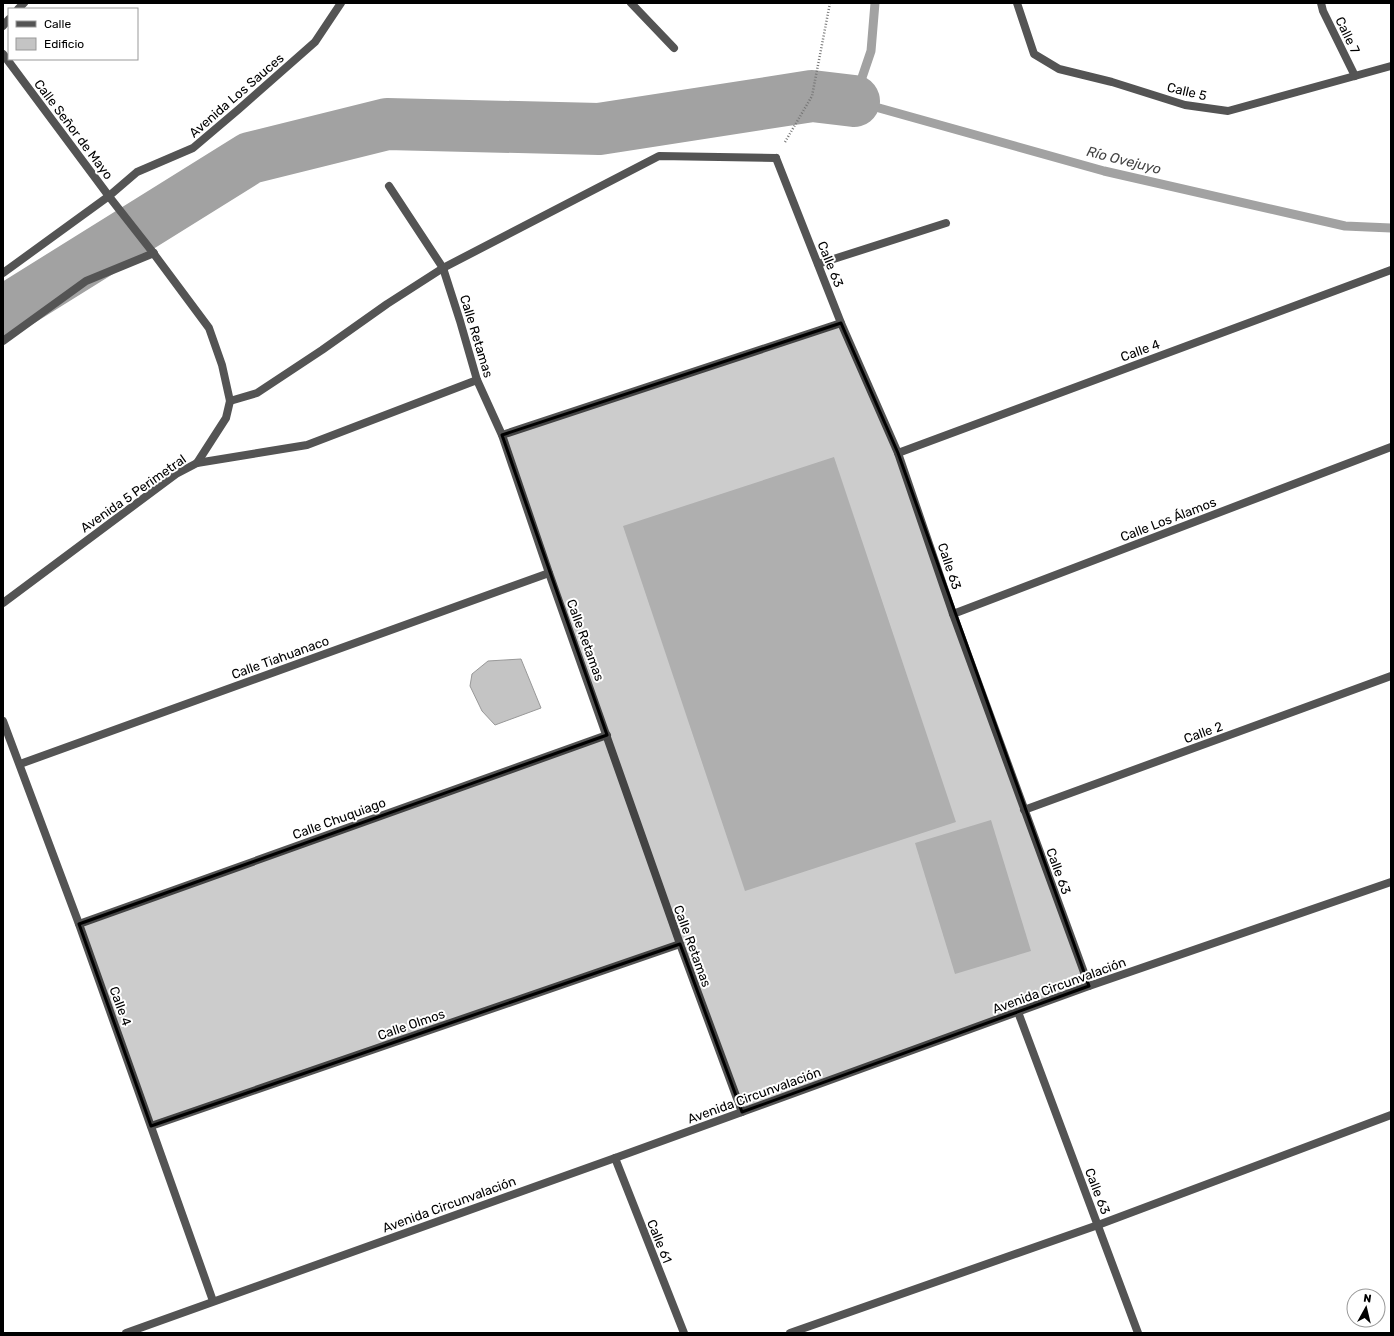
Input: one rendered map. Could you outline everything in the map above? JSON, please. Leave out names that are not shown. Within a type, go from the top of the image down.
[{"type":"street","name":"Avenida Los Sauces","points":[[3,273],[110,197],[137,172],[193,148],[315,42],[341,3]]},
{"type":"street","points":[[630,3],[674,48]]},
{"type":"street","name":"Calle 5","points":[[1017,3],[1034,54],[1059,69],[1112,82],[1186,105],[1228,111],[1391,66]]},
{"type":"street","name":"Calle 7","points":[[1321,3],[1323,11],[1355,76]]},
{"type":"street","name":"Calle Señor de Mayo","points":[[3,54],[152,251]]},
{"type":"street","points":[[230,401],[257,393],[322,350],[387,304],[443,268],[659,156],[776,158]]},
{"type":"street","name":"Calle 63","points":[[776,158],[841,323],[898,453],[953,614],[1089,986]]},
{"type":"street","name":"Calle Retamas","points":[[389,186],[443,268],[477,380],[502,435],[680,944],[742,1112]]},
{"type":"street","points":[[818,264],[946,223]]},
{"type":"street","points":[[3,341],[86,281],[152,251]]},
{"type":"street","name":"Avenida 5 Perimetral","points":[[3,603],[170,478],[197,463],[226,418],[230,401],[222,366],[208,328],[152,251]]},
{"type":"street","name":"Calle 4","points":[[898,453],[1391,270]]},
{"type":"street","points":[[502,435],[841,323]]},
{"type":"street","points":[[197,463],[307,445],[477,380]]},
{"type":"street","name":"Calle Los Álamos","points":[[953,614],[1391,447]]},
{"type":"street","name":"Calle Tiahuanaco","points":[[20,764],[549,572]]},
{"type":"street","name":"Calle 2","points":[[1024,810],[1391,676]]},
{"type":"street","name":"Calle 4","points":[[3,721],[79,924],[213,1301]]},
{"type":"street","name":"Calle Chuquiago","points":[[79,924],[607,735]]},
{"type":"street","name":"Avenida Circunvalación","points":[[126,1333],[1089,986],[1391,882]]},
{"type":"street","name":"Calle Olmos","points":[[151,1126],[680,944]]},
{"type":"street","name":"Calle 63","points":[[1018,1012],[1138,1333]]},
{"type":"street","points":[[790,1333],[1098,1225],[1391,1115]]},
{"type":"street","name":"Calle 61","points":[[615,1158],[684,1333]]},
{"type":"path","points":[[776,158],[812,96],[830,3]]},
{"type":"highlighted area","points":[[841,323],[898,453],[1089,986],[742,1112],[680,944],[151,1126],[79,924],[607,735],[502,435]]},
{"type":"shaded area","points":[[834,457],[956,822],[745,891],[623,526]]},
{"type":"shaded area","points":[[991,820],[1031,951],[955,974],[915,843]]},
{"type":"building","points":[[521,659],[541,708],[495,725],[482,711],[470,686],[472,674],[488,661]]},
{"type":"waterway","name":"Río Ovejuyo","points":[[875,3],[871,51],[854,101],[1104,171],[1345,226],[1391,228]]},
{"type":"waterway","points":[[3,312],[250,158],[387,124],[599,129],[812,96],[854,101]]}]
